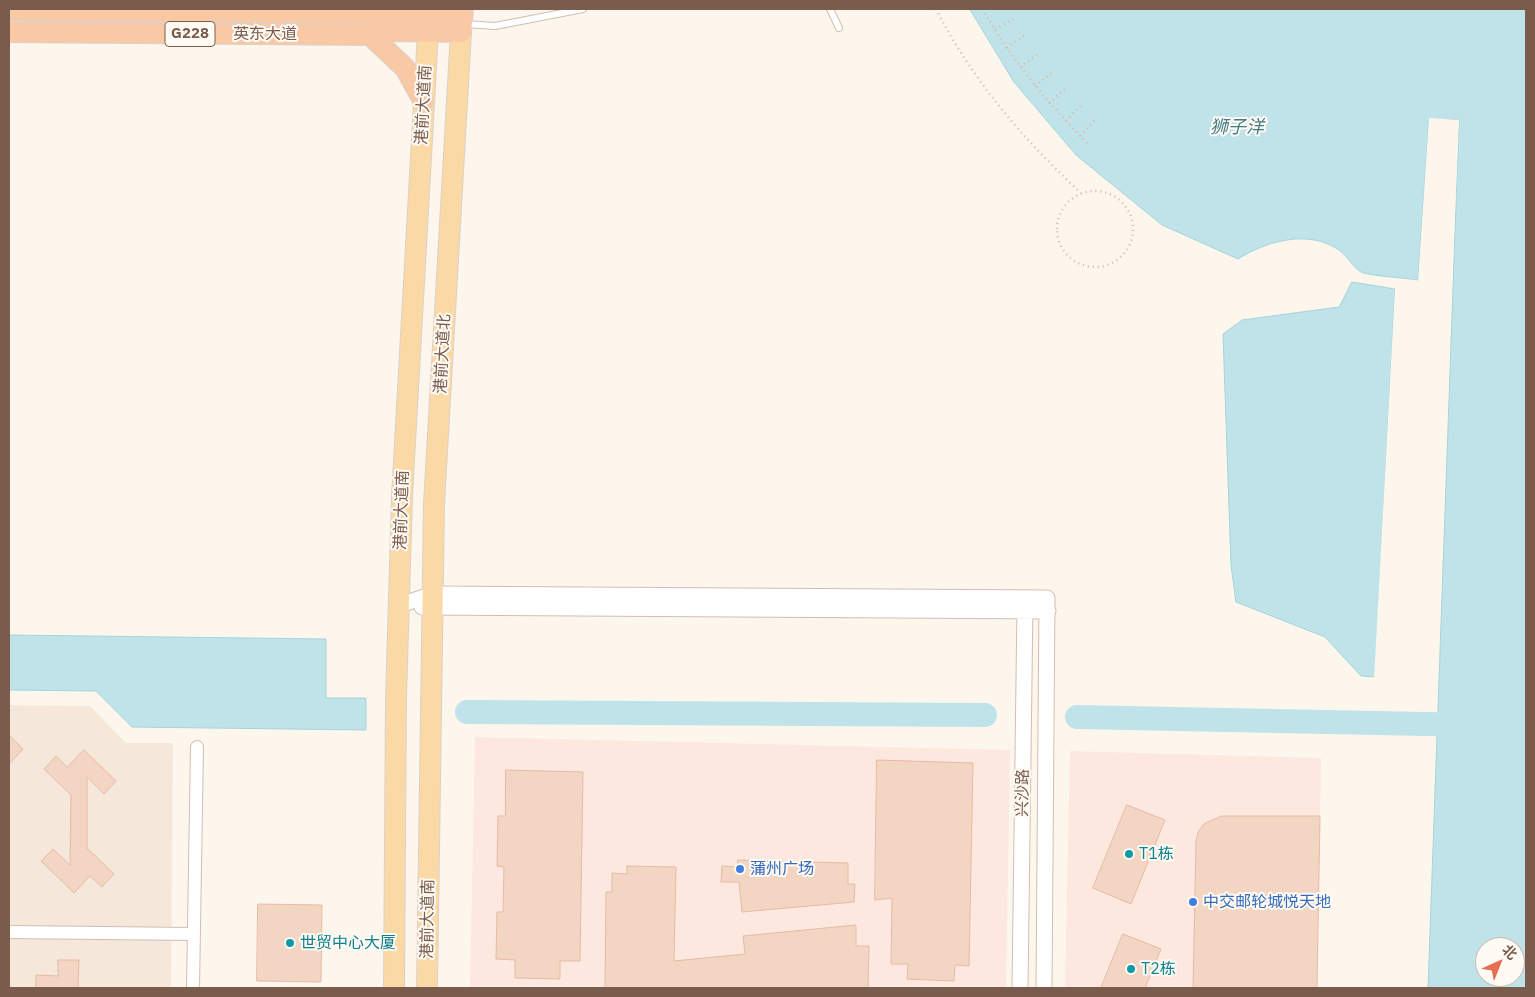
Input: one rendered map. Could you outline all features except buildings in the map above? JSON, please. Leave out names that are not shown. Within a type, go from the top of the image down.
[{"type":"highway","name":"英东大道","points":[[9,10],[362,12],[429,19],[462,20]]},
{"type":"highway","name":"英东大道","points":[[9,32],[370,35],[396,32],[429,19]]},
{"type":"highway","points":[[370,35],[405,68],[424,102]]},
{"type":"main road","name":"港前大道南","points":[[394,988],[396,698],[402,496],[429,19]]},
{"type":"main road","name":"港前大道北","points":[[431,700],[434,504],[462,20]]},
{"type":"main road","points":[[421,148],[454,149]]},
{"type":"main road","name":"港前大道南","points":[[427,988],[431,700]]},
{"type":"street","points":[[100,10],[100,33]]},
{"type":"street","points":[[400,605],[432,601],[1025,604]]},
{"type":"street","name":"兴沙路","points":[[1020,988],[1025,604],[1048,604],[1044,988]]},
{"type":"street","points":[[193,988],[197,748]]},
{"type":"street","points":[[9,932],[194,934]]},
{"type":"lane","points":[[462,20],[494,26],[583,9]]},
{"type":"lane","points":[[830,9],[839,28]]},
{"type":"path","points":[[936,9],[966,63],[992,100],[1040,155],[1081,193]]},
{"type":"path","points":[[984,9],[1007,48],[1035,86],[1088,144]]},
{"type":"path","points":[[995,29],[1016,18]]},
{"type":"path","points":[[1007,48],[1026,34]]},
{"type":"path","points":[[1020,66],[1038,54]]},
{"type":"path","points":[[1035,86],[1054,72]]},
{"type":"path","points":[[1049,103],[1066,88]]},
{"type":"path","points":[[1066,121],[1081,105]]},
{"type":"path","points":[[1080,136],[1096,119]]},
{"type":"path","points":[[1096,190],[1108,192],[1119,199],[1128,209],[1133,221],[1132,240],[1122,257],[1111,264],[1098,268],[1084,266],[1072,260],[1064,252],[1058,241],[1056,228],[1058,216],[1064,206],[1081,193],[1096,190]]},
{"type":"shaded area","points":[[9,705],[90,706],[126,743],[173,743],[171,988],[9,988]]},
{"type":"shaded area","name":"蒲州广场","points":[[475,737],[1010,750],[1006,988],[470,988]]},
{"type":"shaded area","name":"中交邮轮城悦天地","points":[[1070,751],[1321,758],[1317,988],[1065,988]]},
{"type":"water","name":"狮子洋","points":[[970,9],[1526,9],[1526,988],[1428,988],[1459,120],[1429,119],[1418,280],[1361,272],[1339,250],[1314,240],[1288,240],[1275,243],[1238,259],[1162,225],[1076,155],[1014,82]]},
{"type":"water","points":[[1352,282],[1395,289],[1375,677],[1361,676],[1325,637],[1236,602],[1231,565],[1223,334],[1242,320],[1339,307]]},
{"type":"water","points":[[9,635],[326,639],[326,698],[366,698],[366,730],[132,727],[96,691],[9,690]]},
{"type":"pier","points":[[1429,118],[1459,120],[1442,515],[1456,122],[1432,121],[1421,280],[1418,283]]},
{"type":"pier","points":[[1395,289],[1398,289],[1377,677],[1374,679]]},
{"type":"waterway","points":[[467,712],[985,715]]},
{"type":"waterway","points":[[1077,717],[1475,725],[1526,738]]},
{"type":"place","name":"T1栋","points":[[1129,854]]},
{"type":"place","name":"蒲州广场","points":[[740,869]]},
{"type":"place","name":"中交邮轮城悦天地","points":[[1193,902]]},
{"type":"place","name":"世贸中心大厦","points":[[290,943]]},
{"type":"place","name":"T2栋","points":[[1131,969]]}]
